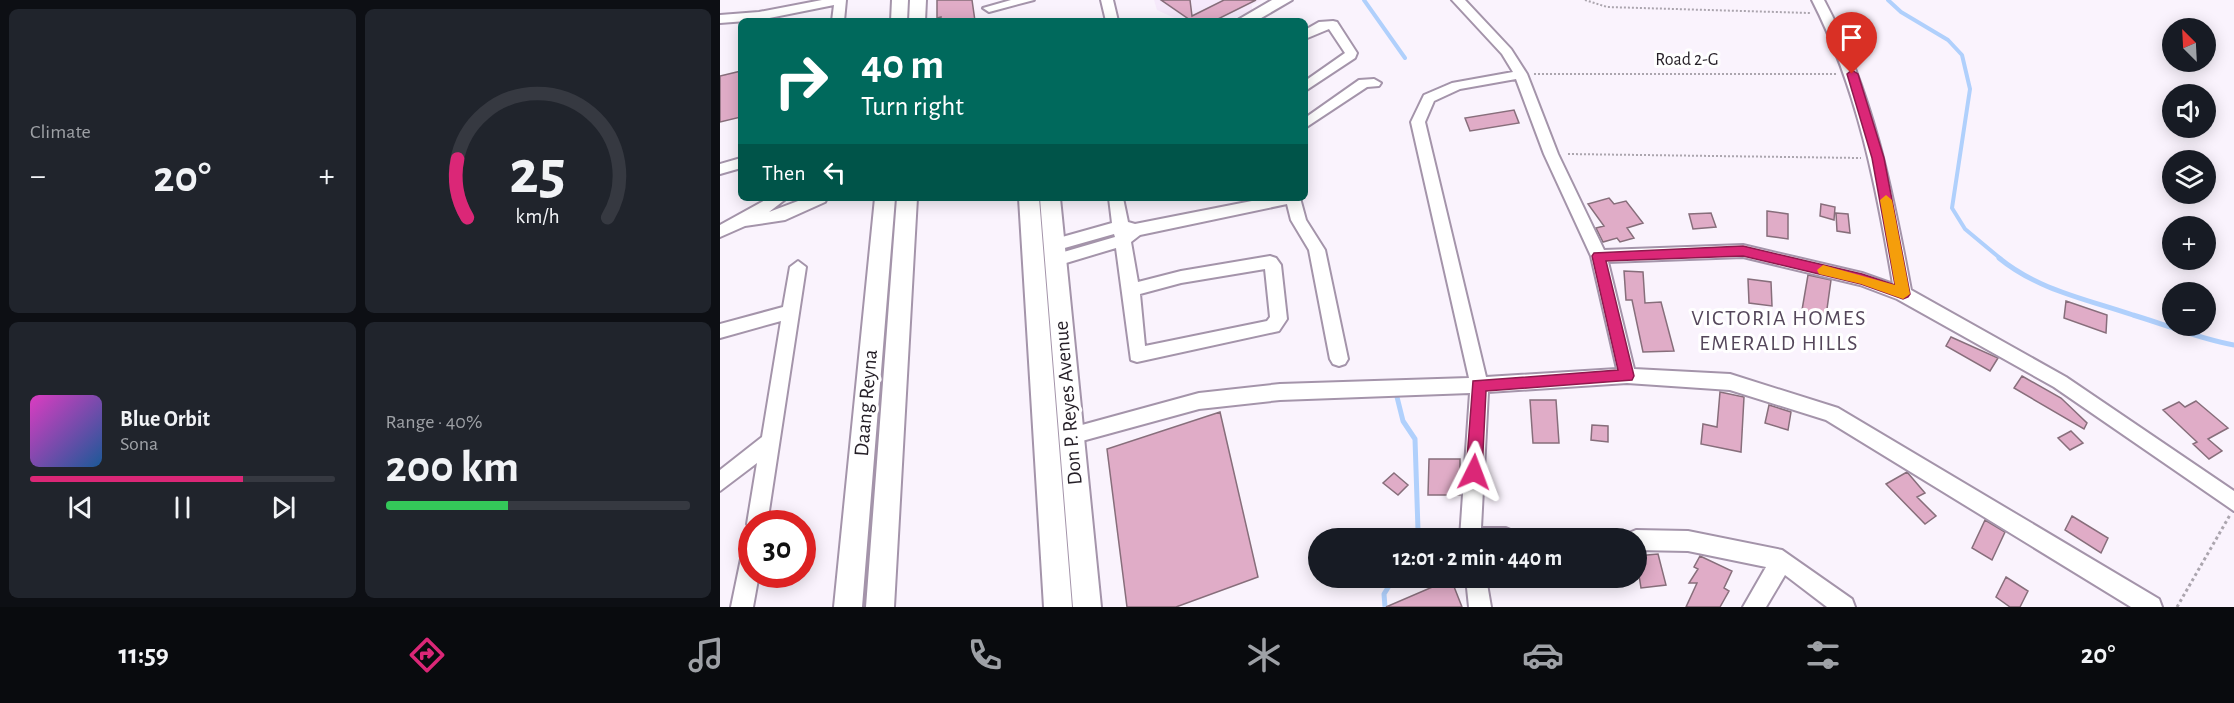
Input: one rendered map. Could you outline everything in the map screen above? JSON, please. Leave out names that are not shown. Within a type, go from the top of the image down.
[{"type":"street","points":[[720,19],[768,14],[840,0],[838,18]]},
{"type":"street","points":[[899,18],[900,0]]},
{"type":"street","points":[[917,18],[918,0]]},
{"type":"street","points":[[989,4],[1028,0]]},
{"type":"street","points":[[1107,0],[1111,18]]},
{"type":"street","points":[[1250,18],[1284,0]]},
{"type":"street","points":[[1458,0],[1507,52],[1521,74],[1551,154],[1599,256],[1627,376]]},
{"type":"street","points":[[1818,0],[1826,13],[1852,74],[1878,158],[1903,294]]},
{"type":"street","points":[[1270,18],[1302,1]]},
{"type":"street","points":[[1308,34],[1323,26],[1333,25],[1351,53],[1349,58],[1308,85]]},
{"type":"street","points":[[1471,528],[1479,385],[1418,122],[1429,98],[1457,86],[1521,74]]},
{"type":"street","points":[[1308,122],[1364,83],[1374,83]]},
{"type":"street","points":[[720,169],[738,164]]},
{"type":"street","points":[[720,231],[743,221],[775,201]]},
{"type":"street","points":[[743,221],[780,216],[811,201]]},
{"type":"street","name":"Daang Reyna","points":[[848,607],[885,201]]},
{"type":"street","name":"Daang Reyna","points":[[880,607],[907,201]]},
{"type":"street","name":"Don P. Reyes Avenue","points":[[1030,201],[1071,436],[1087,607]]},
{"type":"street","name":"Don P. Reyes Avenue","points":[[1050,201],[1055,252],[1046,290],[1058,607]]},
{"type":"street","points":[[1117,201],[1126,232],[1131,290],[1137,355],[1263,329],[1273,326],[1279,319],[1273,265],[1270,262],[1181,278],[1131,290]]},
{"type":"street","points":[[1055,252],[1126,232],[1268,201]]},
{"type":"street","points":[[1294,201],[1299,220],[1317,250],[1339,359]]},
{"type":"street","points":[[1599,256],[1743,251],[1862,279],[1903,294],[2060,382],[2234,502]]},
{"type":"street","points":[[759,510],[798,267]]},
{"type":"street","points":[[720,331],[791,312]]},
{"type":"street","points":[[1071,436],[1199,401],[1280,392],[1479,385],[1627,376],[1730,382],[1832,414],[2151,607]]},
{"type":"street","points":[[720,482],[769,442]]},
{"type":"street","points":[[1647,540],[1688,541],[1782,560],[1844,607]]},
{"type":"street","points":[[1754,607],[1782,560]]},
{"type":"street","points":[[742,607],[746,588]]},
{"type":"street","points":[[1477,588],[1480,607]]},
{"type":"path","points":[[1585,0],[1607,7],[1826,13]]},
{"type":"path","name":"Road 2-G","points":[[1521,74],[1852,74]]},
{"type":"path","points":[[1551,154],[1878,158]]},
{"type":"path","points":[[2177,607],[2234,509]]},
{"type":"shaded area","points":[[1154,0],[1262,0],[1252,5],[1252,10],[1235,18],[1174,18],[1157,10]]},
{"type":"building","points":[[937,0],[972,0],[975,18],[937,18]]},
{"type":"building","points":[[1161,0],[1190,0],[1192,16],[1224,0],[1256,0],[1220,18],[1187,18]]},
{"type":"building","points":[[738,72],[738,118],[720,122],[720,76]]},
{"type":"building","points":[[1514,110],[1519,123],[1470,131],[1465,118]]},
{"type":"building","points":[[1609,198],[1614,204],[1626,201],[1643,223],[1627,228],[1634,238],[1620,242],[1617,238],[1603,242],[1596,228],[1604,226],[1588,204]]},
{"type":"building","points":[[1821,204],[1835,207],[1834,220],[1820,216]]},
{"type":"building","points":[[1767,211],[1788,214],[1788,239],[1767,236]]},
{"type":"building","points":[[1711,213],[1716,227],[1693,229],[1689,214]]},
{"type":"building","points":[[1836,213],[1848,214],[1850,233],[1837,231]]},
{"type":"building","points":[[1624,271],[1643,272],[1645,303],[1661,302],[1674,351],[1643,352],[1632,300],[1626,300]]},
{"type":"building","points":[[1808,275],[1831,280],[1826,316],[1802,310]]},
{"type":"building","points":[[1748,279],[1771,282],[1772,306],[1749,303]]},
{"type":"building","points":[[2066,301],[2107,315],[2106,333],[2064,318]]},
{"type":"building","points":[[1951,337],[1998,358],[1990,371],[1946,346]]},
{"type":"building","points":[[2022,376],[2061,398],[2087,423],[2084,429],[2014,388]]},
{"type":"building","points":[[1720,392],[1744,397],[1741,452],[1701,444],[1703,424],[1717,427]]},
{"type":"building","points":[[1530,400],[1556,400],[1559,443],[1533,443]]},
{"type":"building","points":[[2196,401],[2228,428],[2208,439],[2222,451],[2209,459],[2193,444],[2197,442],[2163,410],[2179,402],[2185,407]]},
{"type":"building","points":[[1769,405],[1791,412],[1788,430],[1765,423]]},
{"type":"building","points":[[1220,412],[1258,577],[1176,607],[1127,607],[1107,449]]},
{"type":"building","points":[[1592,425],[1608,426],[1608,442],[1591,440]]},
{"type":"building","points":[[2071,431],[2083,443],[2070,450],[2058,438]]},
{"type":"building","points":[[1429,459],[1460,459],[1460,495],[1428,495]]},
{"type":"building","points":[[1907,472],[1925,493],[1917,497],[1936,516],[1925,524],[1886,484]]},
{"type":"building","points":[[1394,473],[1408,485],[1398,495],[1383,483]]},
{"type":"building","points":[[2072,516],[2108,538],[2101,553],[2065,530]]},
{"type":"building","points":[[1985,520],[2005,532],[1992,560],[1972,548]]},
{"type":"building","points":[[1658,554],[1666,585],[1647,587],[1647,555]]},
{"type":"building","points":[[1700,556],[1732,571],[1724,588],[1729,591],[1720,607],[1686,607],[1697,583],[1689,583],[1698,569],[1694,567]]},
{"type":"building","points":[[2006,577],[2028,591],[2020,607],[2010,607],[1996,597]]},
{"type":"building","points":[[1430,588],[1455,588],[1462,607],[1386,607]]},
{"type":"waterway","points":[[1364,0],[1405,58]]},
{"type":"waterway","points":[[1888,0],[1901,12],[1948,40],[1962,55],[1970,89],[1952,208],[1965,229],[2001,259]]},
{"type":"waterway","points":[[1999,258],[2046,286],[2196,336],[2234,345]]},
{"type":"waterway","points":[[1397,397],[1403,421],[1415,439],[1418,528]]},
{"type":"waterway","points":[[1385,607],[1384,594],[1388,588]]},
{"type":"slow traffic","points":[[1823,270],[1862,279],[1903,294],[1886,200]]},
{"type":"district","name":"VICTORIA HOMES EMERALD HILLS","points":[[1779,330]]},
{"type":"route","points":[[1474,472],[1479,385],[1627,376],[1599,256],[1743,251],[1862,279],[1903,294],[1878,158],[1852,74]]}]
